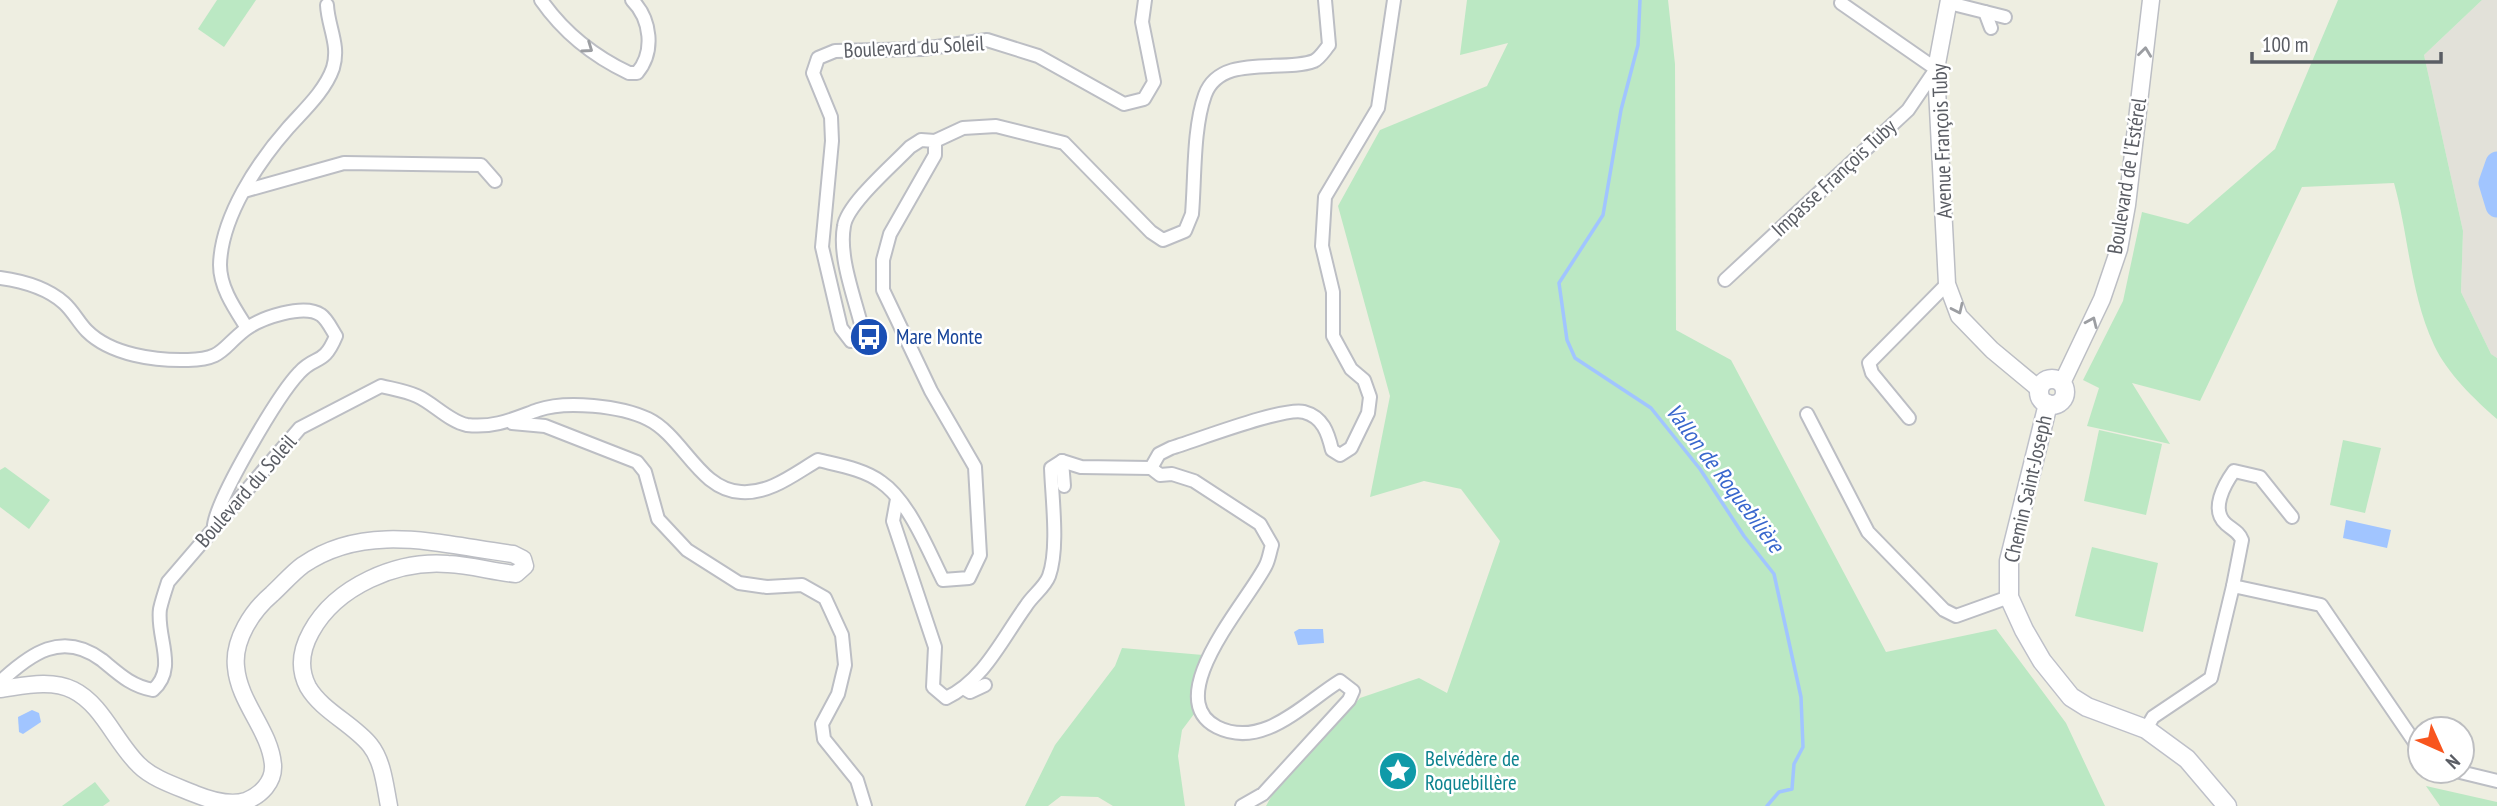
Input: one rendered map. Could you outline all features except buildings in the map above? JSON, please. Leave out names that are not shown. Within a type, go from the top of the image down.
[{"type":"main road","name":"Chemin Saint-Joseph","points":[[2062,383],[2065,390],[2062,400],[2043,396],[2009,561],[2009,597],[2042,661],[2071,697],[2087,707],[2146,729],[2188,759],[2227,806]]},
{"type":"street","points":[[541,0],[556,22],[578,41],[629,73],[637,73],[646,63],[649,29],[644,15],[632,0]]},
{"type":"street","name":"Boulevard du Soleil","points":[[0,682],[28,656],[45,648],[71,647],[97,657],[130,683],[153,690],[163,681],[166,671],[160,611],[168,582],[300,428],[381,387],[415,395],[463,424],[486,426],[511,423],[540,410],[567,404],[647,418],[674,438],[709,480],[739,492],[765,490],[818,460],[849,468],[881,482],[897,499],[915,524],[943,580],[969,578],[980,555],[975,467],[931,391],[883,290],[883,260],[890,234],[935,155],[935,141],[921,140],[910,147],[852,209],[844,225],[847,277],[863,332],[859,340],[851,341],[842,330],[822,247],[832,141],[831,117],[813,74],[818,58],[835,51],[922,49],[987,40],[1038,56],[1124,104],[1143,99],[1154,82],[1142,22],[1145,0]]},
{"type":"street","points":[[935,141],[963,128],[996,126],[1063,143],[1151,232],[1163,240],[1174,238],[1185,231],[1192,214],[1206,92],[1222,76],[1237,69],[1293,66],[1317,60],[1329,45],[1325,0]]},
{"type":"street","points":[[1151,468],[1159,454],[1171,448],[1278,415],[1302,411],[1318,419],[1328,432],[1332,450],[1340,455],[1351,448],[1368,413],[1370,397],[1364,380],[1351,369],[1333,336],[1333,292],[1322,246],[1325,197],[1378,108],[1394,0]]},
{"type":"street","name":"Boulevard de l'Estérel","points":[[2062,383],[2102,299],[2121,241],[2151,0]]},
{"type":"street","points":[[1949,1],[2005,18]]},
{"type":"street","name":"Avenue François Tuby","points":[[1949,1],[1936,69],[1947,284],[1959,316],[2043,396]]},
{"type":"street","points":[[1841,3],[1936,69]]},
{"type":"street","points":[[247,328],[227,295],[220,266],[225,240],[244,191],[259,162],[323,87],[332,71],[336,56],[327,5]]},
{"type":"street","points":[[1986,12],[1990,28]]},
{"type":"street","name":"Impasse François Tuby","points":[[1724,280],[1908,110],[1936,69]]},
{"type":"street","points":[[244,191],[344,163],[481,165],[495,181]]},
{"type":"street","points":[[0,278],[23,281],[64,302],[88,332],[111,347],[173,360],[207,359],[230,347],[247,328],[286,312],[309,309],[323,316],[336,336],[328,355],[300,371],[285,393],[231,481],[215,515],[214,527]]},
{"type":"street","points":[[1909,418],[1872,373],[1869,363],[1947,284]]},
{"type":"street","points":[[1807,414],[1868,532],[1944,610],[1956,616],[2009,597]]},
{"type":"street","points":[[511,423],[545,426],[638,462],[645,472],[657,519],[687,550],[739,583],[767,587],[802,585],[825,598],[842,635],[845,665],[838,694],[822,724],[824,739],[857,780],[865,806]]},
{"type":"street","points":[[897,499],[893,521],[935,647],[933,687],[946,698],[965,689],[1005,640],[1025,606],[1048,578],[1053,556],[1051,468],[1062,461],[1081,467],[1151,468],[1160,475],[1172,474],[1194,481],[1260,524],[1272,545],[1267,564],[1210,651],[1197,699],[1205,719],[1219,728],[1245,734],[1302,712],[1339,681],[1353,691],[1261,800],[1242,806]]},
{"type":"street","points":[[1062,461],[1064,486]]},
{"type":"street","points":[[1077,481],[1081,467]]},
{"type":"street","points":[[2146,729],[2153,717],[2211,678],[2242,540],[2240,534],[2223,522],[2218,505],[2224,485],[2234,471],[2260,477],[2292,517]]},
{"type":"street","points":[[0,689],[55,684],[74,690],[89,702],[139,766],[156,777],[203,797],[227,803],[245,801],[260,793],[271,779],[273,765],[240,689],[235,665],[241,634],[262,602],[303,565],[354,541],[414,538],[513,554],[523,559],[525,566],[516,574],[444,563],[409,568],[369,579],[346,591],[317,622],[303,646],[301,671],[310,690],[370,745],[378,758],[389,806]]},
{"type":"street","points":[[2232,586],[2321,605],[2406,729]]},
{"type":"street","points":[[965,689],[970,692],[985,685]]},
{"type":"street","points":[[2476,776],[2497,781]]},
{"type":"shaded area","points":[[2482,0],[2497,0],[2497,358],[2491,354],[2461,292],[2463,231],[2424,55]]},
{"type":"green space","points":[[217,0],[256,0],[224,47],[198,29]]},
{"type":"green space","points":[[1467,0],[1668,0],[1675,64],[1676,330],[1731,360],[1886,652],[1996,629],[2066,723],[2105,806],[1266,806],[1277,786],[1360,698],[1419,678],[1447,693],[1500,541],[1461,489],[1424,481],[1370,497],[1390,396],[1338,206],[1380,130],[1487,86],[1508,43],[1460,55]]},
{"type":"green space","points":[[2338,0],[2482,0],[2424,55],[2463,231],[2461,292],[2491,354],[2497,358],[2497,419],[2470,394],[2434,345],[2420,306],[2394,183],[2302,187],[2200,401],[2132,383],[2170,444],[2087,426],[2099,388],[2083,380],[2123,301],[2142,212],[2188,224],[2275,149]]},
{"type":"green space","points":[[2099,430],[2162,444],[2146,515],[2084,501]]},
{"type":"green space","points":[[2343,440],[2381,448],[2365,513],[2330,505]]},
{"type":"green space","points":[[5,467],[50,500],[29,529],[0,507],[0,470]]},
{"type":"green space","points":[[2092,547],[2158,563],[2143,632],[2075,616]]},
{"type":"green space","points":[[1122,648],[1203,655],[1196,677],[1197,710],[1182,730],[1178,756],[1185,806],[1113,806],[1098,797],[1061,796],[1048,806],[1025,806],[1055,745],[1115,666]]},
{"type":"green space","points":[[95,782],[110,801],[103,806],[62,806]]},
{"type":"green space","points":[[2426,786],[2497,802],[2497,806],[2440,806]]},
{"type":"water","points":[[2346,520],[2391,530],[2387,548],[2343,538]]},
{"type":"water","points":[[1299,629],[1323,629],[1324,643],[1298,645],[1294,632]]},
{"type":"water","points":[[32,710],[39,713],[41,722],[23,734],[19,732],[18,717]]},
{"type":"waterway","name":"Vallon de Roquebilière","points":[[1640,0],[1638,45],[1621,110],[1603,215],[1559,283],[1567,340],[1575,358],[1651,408],[1700,469],[1744,536],[1774,574],[1801,697],[1803,747],[1794,764],[1792,789],[1779,792],[1767,806]]},
{"type":"waterway","points":[[2497,163],[2490,183],[2497,206]]},
{"type":"place","name":"Mare Monte","points":[[869,337]]},
{"type":"place","name":"Belvédère de Roquebillère","points":[[1398,771]]}]
